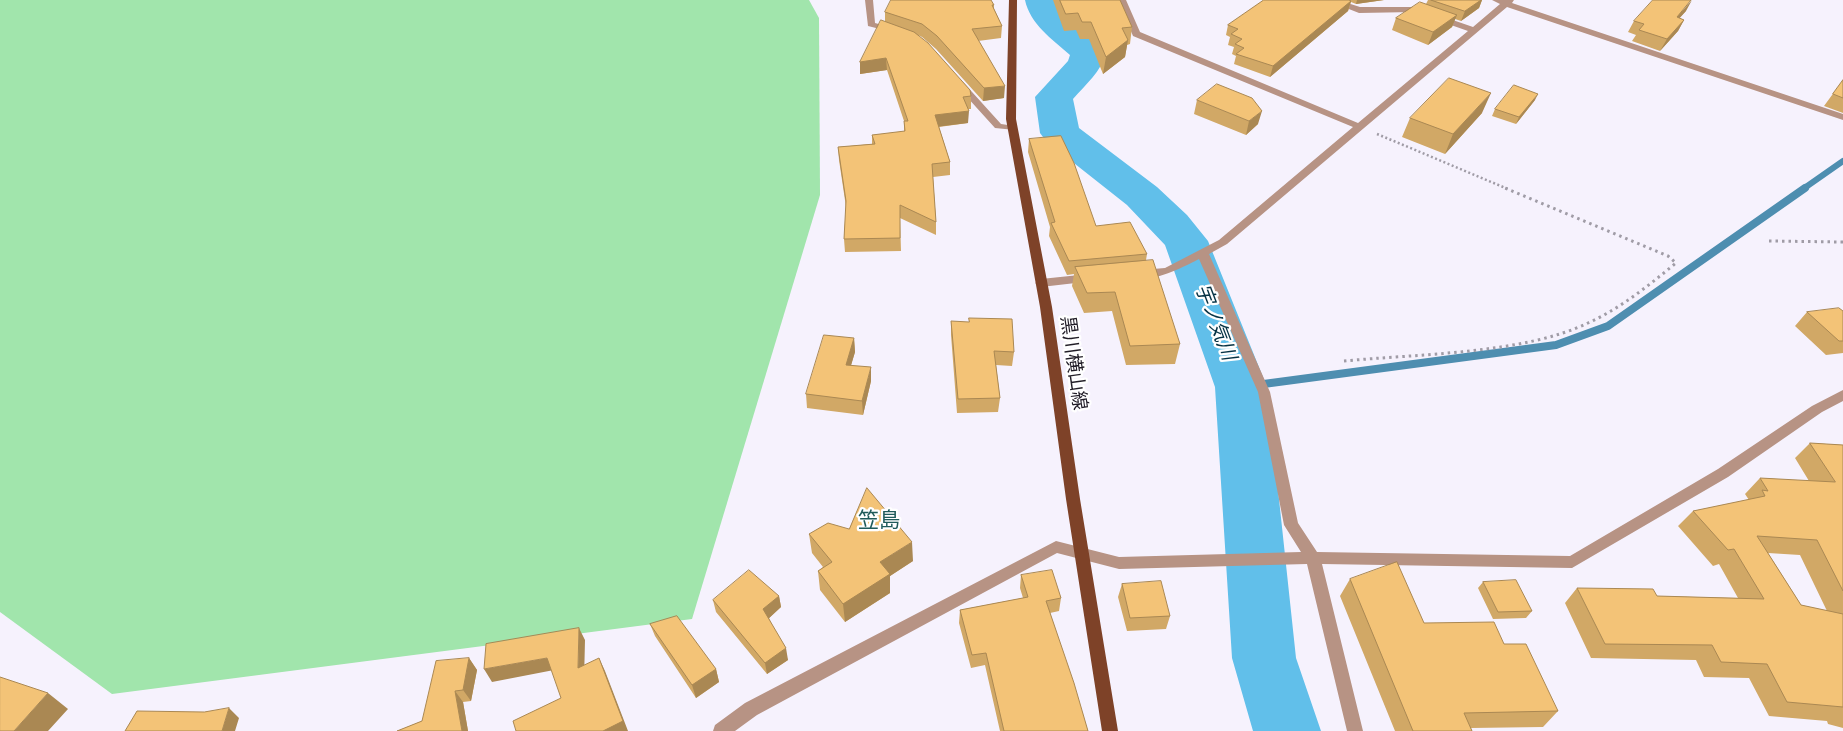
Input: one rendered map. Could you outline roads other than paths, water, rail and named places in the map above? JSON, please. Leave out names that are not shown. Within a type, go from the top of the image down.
[{"type":"main road","name":"黒川横山線","points":[[1013,0],[1012,128],[1041,282],[1110,731]]},
{"type":"street","points":[[869,0],[871,24],[902,34]]},
{"type":"street","points":[[1122,0],[1136,34],[1360,127]]},
{"type":"street","points":[[1330,0],[1359,10],[1415,9],[1475,30]]},
{"type":"street","points":[[1129,275],[1167,271],[1224,242],[1475,30],[1504,1],[1843,117]]},
{"type":"street","points":[[952,74],[998,126],[1012,128]]},
{"type":"street","points":[[1201,255],[1264,392],[1291,525],[1312,558],[1355,731]]},
{"type":"street","points":[[1041,282],[1100,277]]},
{"type":"street","points":[[721,731],[751,709],[1056,547],[1119,563],[1312,558],[1572,562],[1723,474],[1817,409],[1843,395]]},
{"type":"waterway","name":"宇ノ気川","points":[[1041,0],[1044,13],[1088,53],[1085,64],[1054,97],[1060,133],[1142,196],[1186,241],[1241,387],[1264,658],[1287,731]]},
{"type":"waterway","points":[[1803,189],[1843,161]]},
{"type":"waterway","points":[[1241,387],[1556,345],[1608,326],[1805,188]]},
{"type":"district","name":"笠島","points":[[879,520]]}]
